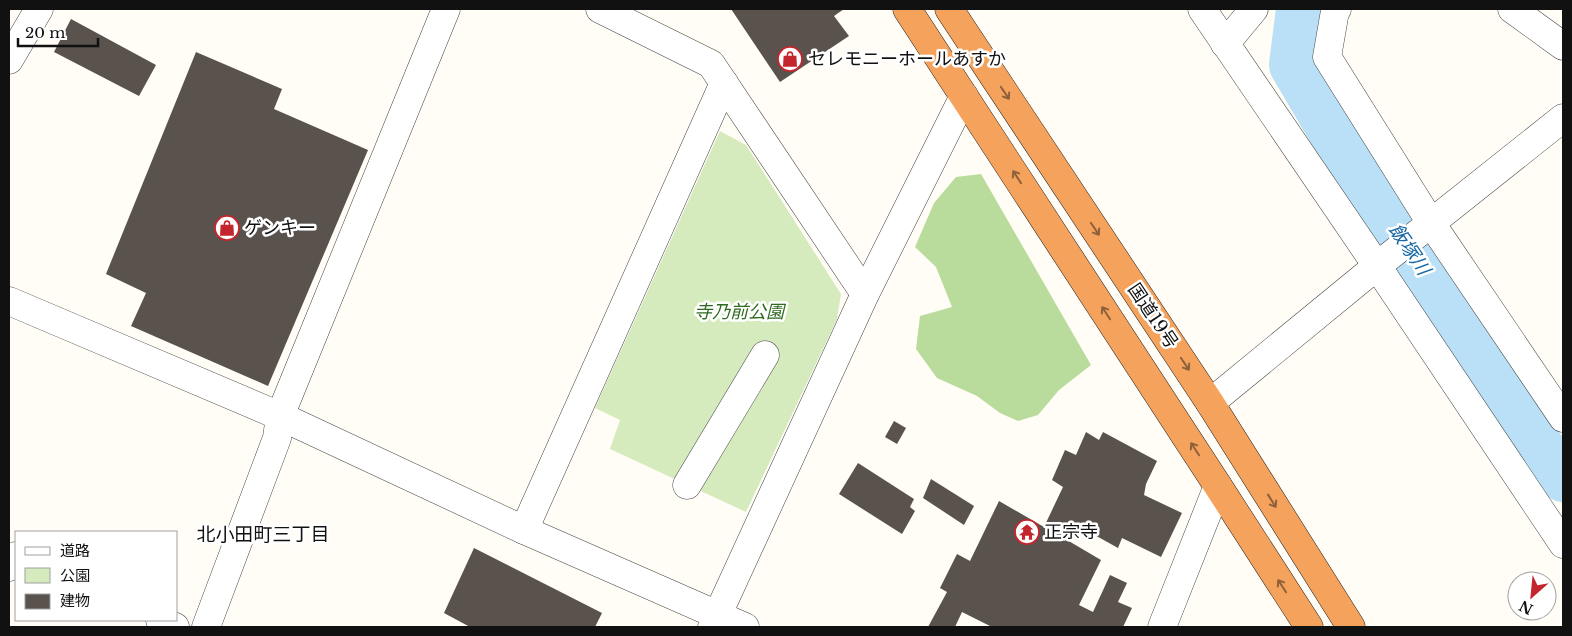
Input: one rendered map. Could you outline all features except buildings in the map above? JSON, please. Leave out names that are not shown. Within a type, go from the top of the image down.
[{"type":"highway","points":[[907,9],[1308,627]]},
{"type":"highway","name":"国道19号","points":[[949,9],[1210,403],[1351,627]]},
{"type":"street","points":[[9,60],[39,9]]},
{"type":"street","points":[[206,627],[277,438],[280,416],[446,9]]},
{"type":"street","points":[[600,9],[712,64],[865,294]]},
{"type":"street","points":[[1202,9],[1563,544]]},
{"type":"street","points":[[1225,44],[1254,9]]},
{"type":"street","points":[[1336,9],[1327,56],[1431,223],[1563,418]]},
{"type":"street","points":[[1512,9],[1563,46]]},
{"type":"street","points":[[524,530],[724,83]]},
{"type":"street","points":[[714,621],[865,294],[964,96]]},
{"type":"street","points":[[1210,403],[1377,266],[1563,118]]},
{"type":"street","points":[[9,300],[280,416],[714,621],[745,627]]},
{"type":"street","points":[[687,485],[765,355]]},
{"type":"street","points":[[1162,627],[1218,486]]},
{"type":"street","points":[[162,621],[175,627]]},
{"type":"green space","name":"寺乃前公園","points":[[720,131],[746,145],[841,294],[837,319],[746,512],[610,449],[620,420],[595,408]]},
{"type":"green space","points":[[981,174],[1091,365],[1059,390],[1038,415],[1018,421],[1000,413],[977,396],[937,378],[916,349],[920,316],[952,307],[936,267],[915,247],[934,203],[956,177]]},
{"type":"waterway","name":"飯塚川","points":[[1300,9],[1293,65],[1334,135],[1543,451],[1563,478]]},
{"type":"place","name":"セレモニーホールあすか","points":[[790,59]]},
{"type":"place","name":"ゲンキー","points":[[227,228]]},
{"type":"place","name":"正宗寺","points":[[1027,532]]},
{"type":"district","name":"北小田町三丁目","points":[[263,534]]}]
